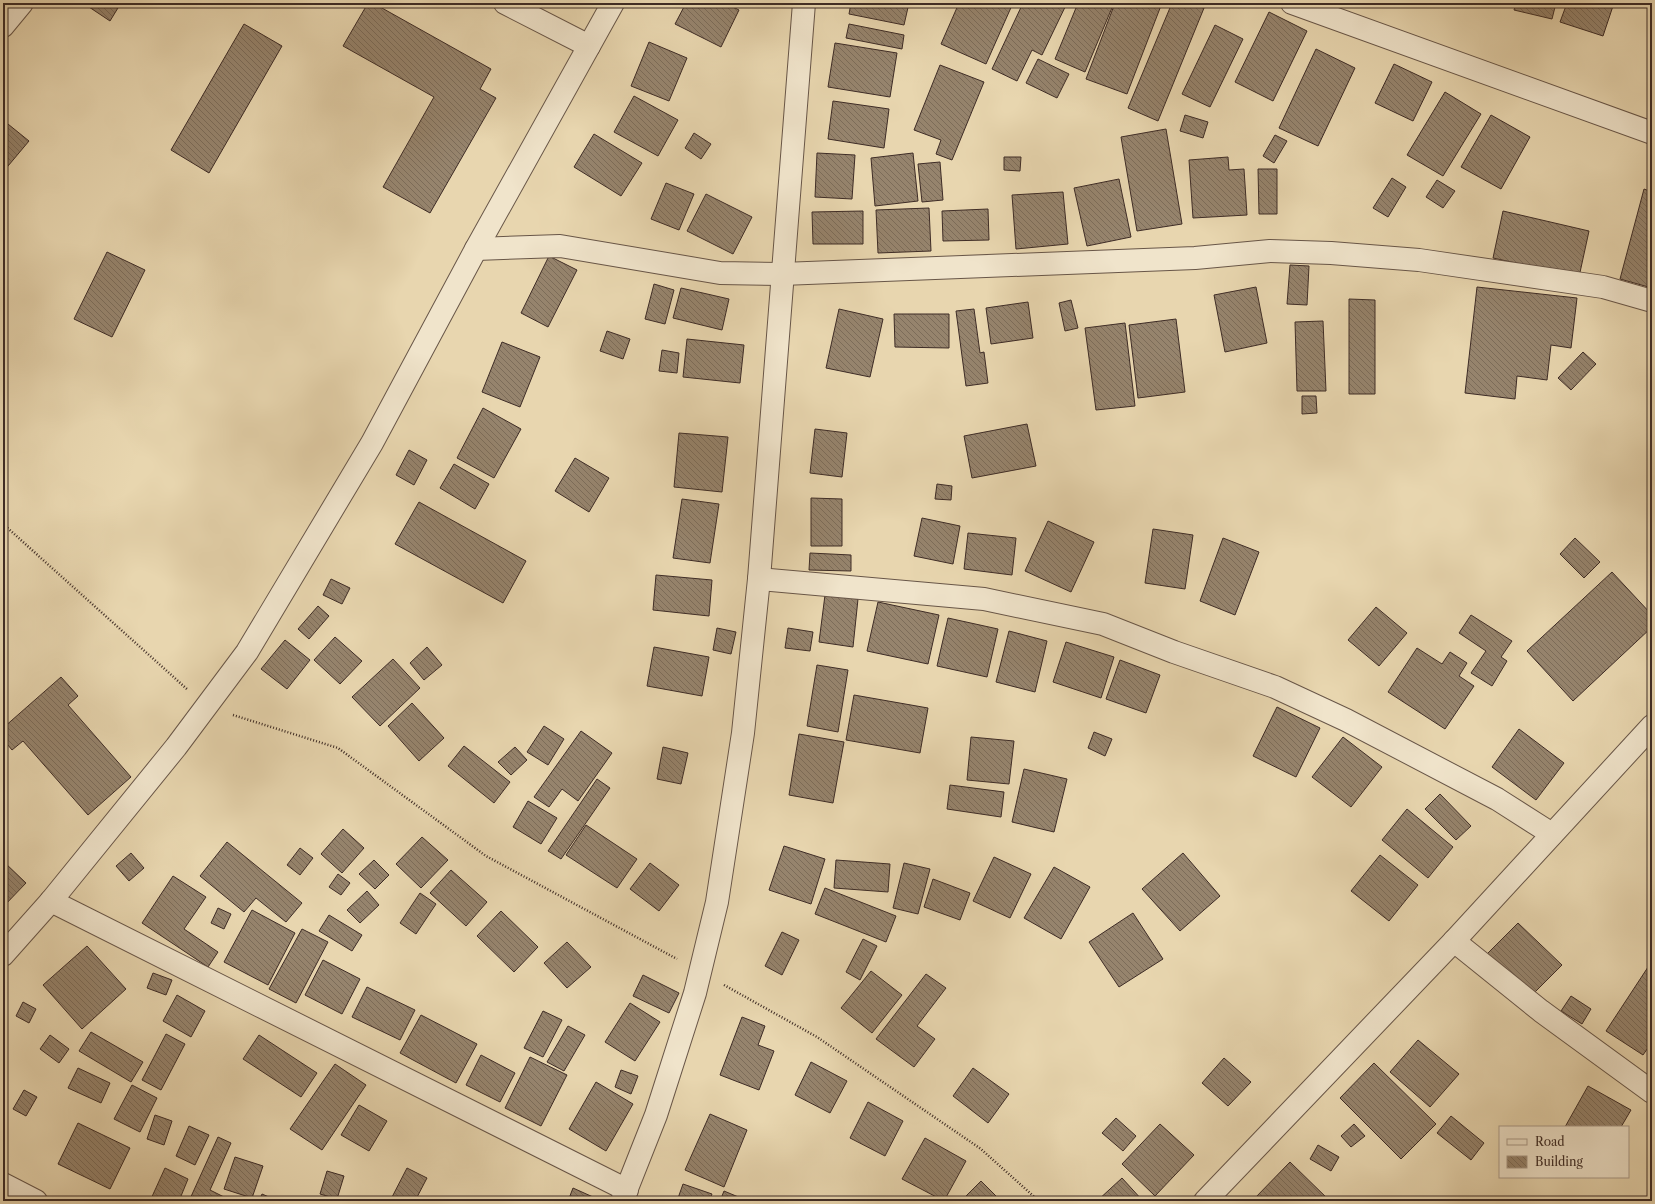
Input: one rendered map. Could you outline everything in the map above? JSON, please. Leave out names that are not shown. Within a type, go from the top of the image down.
[{"type":"street","points":[[3,26],[22,3]]},
{"type":"street","points":[[505,3],[589,46]]},
{"type":"street","points":[[3,955],[51,901],[176,747],[248,652],[368,450],[476,249],[613,3]]},
{"type":"street","points":[[51,901],[624,1195],[656,1115],[700,972],[717,902],[743,733],[759,579],[804,3]]},
{"type":"street","points":[[1292,3],[1652,133]]},
{"type":"street","points":[[476,249],[560,246],[720,273],[782,274],[1195,258],[1270,251],[1330,253],[1419,260],[1603,287],[1652,301]]},
{"type":"street","points":[[759,579],[984,599],[1103,624],[1174,652],[1275,687],[1325,710],[1429,762],[1490,795],[1552,834]]},
{"type":"street","points":[[1205,1201],[1454,941],[1652,726]]},
{"type":"street","points":[[1454,941],[1541,1011],[1652,1092]]},
{"type":"street","points":[[3,1184],[36,1201]]},
{"type":"path","points":[[3,524],[206,706],[338,748],[486,856],[817,1037],[981,1149],[1040,1201]]},
{"type":"building","points":[[83,3],[121,3],[110,21]]},
{"type":"building","points":[[368,3],[373,3],[491,69],[480,89],[496,98],[430,213],[383,187],[434,97],[343,46]]},
{"type":"building","points":[[686,3],[725,3],[739,10],[721,47],[675,24]]},
{"type":"building","points":[[851,3],[909,3],[904,25],[849,14]]},
{"type":"building","points":[[959,3],[1013,3],[986,64],[941,44]]},
{"type":"building","points":[[1023,3],[1067,3],[1042,55],[1032,50],[1017,81],[992,69]]},
{"type":"building","points":[[1078,3],[1114,3],[1085,72],[1055,59]]},
{"type":"building","points":[[1115,3],[1162,3],[1127,94],[1086,79]]},
{"type":"building","points":[[1172,3],[1192,3],[1204,8],[1158,121],[1128,108]]},
{"type":"building","points":[[1516,3],[1556,3],[1552,19],[1514,10]]},
{"type":"building","points":[[1567,3],[1614,3],[1603,36],[1560,22]]},
{"type":"building","points":[[1269,12],[1307,31],[1273,101],[1235,82]]},
{"type":"building","points":[[244,24],[282,46],[209,173],[171,150]]},
{"type":"building","points":[[849,24],[904,35],[902,49],[846,38]]},
{"type":"building","points":[[1215,25],[1243,39],[1210,107],[1182,94]]},
{"type":"building","points":[[649,42],[687,58],[669,101],[631,86]]},
{"type":"building","points":[[835,43],[897,53],[890,97],[828,87]]},
{"type":"building","points":[[1316,49],[1355,68],[1318,146],[1279,128]]},
{"type":"building","points":[[1038,59],[1069,74],[1057,98],[1026,83]]},
{"type":"building","points":[[1394,64],[1432,82],[1413,121],[1375,103]]},
{"type":"building","points":[[940,65],[984,82],[952,160],[936,154],[941,140],[914,130]]},
{"type":"building","points":[[1445,92],[1481,114],[1443,176],[1407,155]]},
{"type":"building","points":[[634,96],[678,120],[658,156],[614,132]]},
{"type":"building","points":[[833,101],[889,109],[884,148],[828,139]]},
{"type":"building","points":[[1185,115],[1208,122],[1203,138],[1180,131]]},
{"type":"building","points":[[1491,115],[1530,137],[1501,189],[1461,167]]},
{"type":"building","points":[[3,120],[29,141],[3,172]]},
{"type":"building","points":[[1166,129],[1182,224],[1137,231],[1121,137]]},
{"type":"building","points":[[694,133],[711,144],[701,159],[685,148]]},
{"type":"building","points":[[594,134],[642,163],[621,196],[574,167]]},
{"type":"building","points":[[1275,135],[1287,141],[1274,163],[1263,156]]},
{"type":"building","points":[[817,153],[855,155],[852,199],[815,197]]},
{"type":"building","points":[[913,153],[918,201],[875,206],[871,158]]},
{"type":"building","points":[[1004,157],[1021,157],[1020,171],[1004,170]]},
{"type":"building","points":[[1228,157],[1229,170],[1244,169],[1247,215],[1193,218],[1189,160]]},
{"type":"building","points":[[940,162],[943,200],[922,202],[918,164]]},
{"type":"building","points":[[1258,169],[1277,169],[1277,214],[1259,214]]},
{"type":"building","points":[[1392,178],[1406,187],[1388,217],[1373,208]]},
{"type":"building","points":[[1119,179],[1131,237],[1087,246],[1074,188]]},
{"type":"building","points":[[1437,180],[1455,191],[1443,208],[1426,197]]},
{"type":"building","points":[[666,183],[694,194],[679,230],[651,219]]},
{"type":"building","points":[[1644,189],[1652,192],[1652,288],[1620,279]]},
{"type":"building","points":[[1063,192],[1068,244],[1016,249],[1012,195]]},
{"type":"building","points":[[706,194],[752,217],[733,254],[687,231]]},
{"type":"building","points":[[929,208],[931,251],[878,253],[876,210]]},
{"type":"building","points":[[988,209],[989,240],[943,241],[942,211]]},
{"type":"building","points":[[863,211],[863,244],[813,244],[812,212]]},
{"type":"building","points":[[1503,211],[1589,231],[1579,277],[1493,258]]},
{"type":"building","points":[[107,252],[145,270],[112,337],[74,319]]},
{"type":"building","points":[[549,256],[577,270],[548,327],[521,313]]},
{"type":"building","points":[[1290,265],[1309,266],[1307,305],[1287,304]]},
{"type":"building","points":[[654,284],[674,290],[665,324],[645,319]]},
{"type":"building","points":[[1256,287],[1267,343],[1225,352],[1214,295]]},
{"type":"building","points":[[1477,287],[1577,298],[1571,348],[1551,345],[1547,380],[1517,376],[1515,399],[1465,393]]},
{"type":"building","points":[[681,288],[729,299],[722,330],[673,318]]},
{"type":"building","points":[[1349,299],[1375,300],[1375,394],[1349,394]]},
{"type":"building","points":[[1071,300],[1078,328],[1065,331],[1059,303]]},
{"type":"building","points":[[1028,302],[1033,338],[991,344],[986,308]]},
{"type":"building","points":[[839,309],[883,319],[870,377],[826,368]]},
{"type":"building","points":[[974,309],[980,353],[984,352],[988,383],[966,386],[956,311]]},
{"type":"building","points":[[894,314],[949,314],[949,348],[895,347]]},
{"type":"building","points":[[1176,319],[1185,392],[1138,398],[1129,325]]},
{"type":"building","points":[[1323,321],[1326,391],[1297,391],[1295,322]]},
{"type":"building","points":[[1125,323],[1135,406],[1096,410],[1085,328]]},
{"type":"building","points":[[607,331],[630,339],[623,359],[600,351]]},
{"type":"building","points":[[687,339],[744,345],[740,383],[683,377]]},
{"type":"building","points":[[502,342],[540,357],[520,407],[482,392]]},
{"type":"building","points":[[662,350],[679,353],[677,373],[659,371]]},
{"type":"building","points":[[1583,352],[1596,364],[1571,390],[1558,378]]},
{"type":"building","points":[[1302,396],[1316,396],[1317,413],[1302,414]]},
{"type":"building","points":[[483,408],[521,429],[494,478],[457,458]]},
{"type":"building","points":[[1027,424],[1036,466],[972,478],[964,436]]},
{"type":"building","points":[[815,429],[847,433],[842,477],[810,473]]},
{"type":"building","points":[[679,433],[728,437],[722,492],[674,487]]},
{"type":"building","points":[[409,450],[427,460],[414,485],[396,475]]},
{"type":"building","points":[[575,458],[609,478],[589,512],[555,491]]},
{"type":"building","points":[[454,464],[489,484],[475,509],[440,488]]},
{"type":"building","points":[[937,484],[952,486],[951,500],[935,499]]},
{"type":"building","points":[[811,498],[842,499],[842,546],[811,546]]},
{"type":"building","points":[[682,499],[719,504],[710,563],[673,558]]},
{"type":"building","points":[[419,502],[526,561],[503,603],[395,544]]},
{"type":"building","points":[[922,518],[960,526],[953,564],[914,556]]},
{"type":"building","points":[[1048,521],[1094,542],[1071,592],[1025,571]]},
{"type":"building","points":[[1153,529],[1193,535],[1185,589],[1145,583]]},
{"type":"building","points":[[968,533],[1016,538],[1012,575],[964,569]]},
{"type":"building","points":[[1223,538],[1259,552],[1235,615],[1200,601]]},
{"type":"building","points":[[1575,538],[1600,562],[1584,578],[1560,554]]},
{"type":"building","points":[[810,553],[851,555],[851,571],[809,570]]},
{"type":"building","points":[[1612,572],[1652,615],[1652,627],[1573,701],[1527,651]]},
{"type":"building","points":[[656,575],[712,580],[709,616],[653,610]]},
{"type":"building","points":[[331,579],[350,588],[342,604],[323,595]]},
{"type":"building","points":[[825,595],[858,599],[853,647],[819,642]]},
{"type":"building","points":[[878,602],[939,615],[928,664],[867,651]]},
{"type":"building","points":[[318,606],[329,616],[309,639],[298,629]]},
{"type":"building","points":[[1376,607],[1407,633],[1379,666],[1348,640]]},
{"type":"building","points":[[1471,615],[1512,641],[1501,657],[1507,661],[1492,686],[1471,673],[1486,651],[1459,633]]},
{"type":"building","points":[[948,618],[998,629],[987,677],[937,666]]},
{"type":"building","points":[[717,628],[736,632],[731,654],[713,650]]},
{"type":"building","points":[[788,628],[813,632],[810,651],[785,648]]},
{"type":"building","points":[[1009,631],[1047,641],[1035,692],[996,682]]},
{"type":"building","points":[[335,637],[362,661],[340,684],[314,660]]},
{"type":"building","points":[[285,640],[310,660],[287,689],[261,669]]},
{"type":"building","points":[[1066,642],[1114,657],[1101,698],[1053,682]]},
{"type":"building","points":[[427,647],[442,665],[424,680],[410,663]]},
{"type":"building","points":[[654,647],[709,657],[702,696],[647,686]]},
{"type":"building","points":[[1417,648],[1442,664],[1450,652],[1467,663],[1459,676],[1474,686],[1445,729],[1388,692]]},
{"type":"building","points":[[393,659],[420,688],[380,726],[352,697]]},
{"type":"building","points":[[1120,660],[1160,675],[1146,713],[1106,699]]},
{"type":"building","points":[[817,665],[848,670],[838,732],[807,726]]},
{"type":"building","points":[[61,677],[78,696],[68,705],[131,777],[88,815],[23,741],[12,750],[3,739],[3,728]]},
{"type":"building","points":[[854,695],[928,708],[920,753],[846,740]]},
{"type":"building","points":[[412,703],[444,738],[419,761],[388,726]]},
{"type":"building","points":[[1277,707],[1320,728],[1296,777],[1253,756]]},
{"type":"building","points":[[544,726],[564,739],[548,765],[527,752]]},
{"type":"building","points":[[1519,729],[1564,763],[1536,800],[1492,767]]},
{"type":"building","points":[[581,731],[612,753],[578,801],[562,789],[549,807],[534,797]]},
{"type":"building","points":[[1094,732],[1112,739],[1105,756],[1088,748]]},
{"type":"building","points":[[799,734],[844,742],[833,803],[789,795]]},
{"type":"building","points":[[971,737],[1014,741],[1009,784],[967,780]]},
{"type":"building","points":[[1343,737],[1382,767],[1351,807],[1312,777]]},
{"type":"building","points":[[464,746],[510,782],[494,803],[448,766]]},
{"type":"building","points":[[515,747],[527,760],[511,775],[498,762]]},
{"type":"building","points":[[663,747],[688,753],[681,784],[657,779]]},
{"type":"building","points":[[1024,769],[1067,779],[1054,832],[1012,822]]},
{"type":"building","points":[[597,779],[610,788],[561,859],[548,851]]},
{"type":"building","points":[[950,785],[1004,792],[1001,817],[947,809]]},
{"type":"building","points":[[1440,794],[1471,826],[1456,840],[1425,809]]},
{"type":"building","points":[[528,801],[557,818],[541,844],[513,827]]},
{"type":"building","points":[[1407,809],[1453,847],[1428,878],[1382,840]]},
{"type":"building","points":[[586,825],[637,859],[617,888],[566,855]]},
{"type":"building","points":[[343,829],[364,848],[342,873],[321,854]]},
{"type":"building","points":[[422,837],[448,860],[421,888],[396,864]]},
{"type":"building","points":[[227,842],[302,903],[286,922],[256,898],[244,912],[200,876]]},
{"type":"building","points":[[784,846],[825,859],[811,904],[769,890]]},
{"type":"building","points":[[300,848],[313,858],[300,875],[287,865]]},
{"type":"building","points":[[131,853],[144,868],[129,881],[116,866]]},
{"type":"building","points":[[1183,853],[1220,896],[1180,931],[1142,889]]},
{"type":"building","points":[[1380,855],[1418,885],[1389,921],[1351,891]]},
{"type":"building","points":[[994,857],[1031,874],[1010,918],[973,901]]},
{"type":"building","points":[[374,860],[389,875],[375,889],[359,874]]},
{"type":"building","points":[[836,860],[890,864],[888,892],[834,888]]},
{"type":"building","points":[[3,861],[26,883],[3,907]]},
{"type":"building","points":[[650,863],[679,885],[659,911],[630,889]]},
{"type":"building","points":[[904,863],[930,869],[918,914],[893,908]]},
{"type":"building","points":[[1054,867],[1090,887],[1061,939],[1024,918]]},
{"type":"building","points":[[451,870],[487,902],[466,926],[430,893]]},
{"type":"building","points":[[338,874],[350,883],[341,895],[329,887]]},
{"type":"building","points":[[173,876],[206,897],[184,929],[218,952],[208,967],[142,923]]},
{"type":"building","points":[[933,879],[970,893],[960,920],[924,907]]},
{"type":"building","points":[[825,888],[896,916],[886,942],[815,914]]},
{"type":"building","points":[[367,891],[379,905],[360,923],[347,910]]},
{"type":"building","points":[[420,893],[436,904],[416,934],[400,923]]},
{"type":"building","points":[[218,908],[231,914],[224,929],[211,923]]},
{"type":"building","points":[[252,910],[295,933],[268,985],[224,962]]},
{"type":"building","points":[[501,911],[538,947],[514,972],[477,936]]},
{"type":"building","points":[[1133,913],[1163,959],[1119,987],[1089,942]]},
{"type":"building","points":[[329,915],[362,935],[352,951],[319,931]]},
{"type":"building","points":[[1518,923],[1562,965],[1530,997],[1486,955]]},
{"type":"building","points":[[302,929],[328,942],[296,1003],[269,989]]},
{"type":"building","points":[[782,932],[799,940],[782,975],[765,966]]},
{"type":"building","points":[[863,939],[877,946],[860,980],[846,972]]},
{"type":"building","points":[[567,942],[591,967],[567,988],[544,963]]},
{"type":"building","points":[[87,946],[126,989],[82,1029],[43,985]]},
{"type":"building","points":[[323,960],[360,979],[342,1014],[305,995]]},
{"type":"building","points":[[1652,961],[1652,1042],[1643,1055],[1606,1031]]},
{"type":"building","points":[[871,971],[902,995],[872,1033],[841,1008]]},
{"type":"building","points":[[153,973],[172,980],[166,995],[147,988]]},
{"type":"building","points":[[926,974],[946,988],[917,1026],[935,1039],[914,1067],[876,1039]]},
{"type":"building","points":[[643,975],[679,993],[669,1013],[633,996]]},
{"type":"building","points":[[367,987],[415,1010],[400,1040],[352,1017]]},
{"type":"building","points":[[177,995],[205,1011],[191,1037],[163,1021]]},
{"type":"building","points":[[1571,996],[1591,1009],[1582,1024],[1561,1011]]},
{"type":"building","points":[[23,1002],[36,1009],[29,1023],[16,1016]]},
{"type":"building","points":[[630,1003],[660,1022],[635,1061],[605,1042]]},
{"type":"building","points":[[543,1011],[562,1020],[543,1057],[524,1048]]},
{"type":"building","points":[[421,1015],[477,1044],[456,1083],[400,1053]]},
{"type":"building","points":[[742,1017],[765,1026],[758,1045],[774,1051],[759,1090],[720,1075]]},
{"type":"building","points":[[568,1026],[585,1035],[564,1071],[547,1062]]},
{"type":"building","points":[[91,1032],[143,1062],[131,1082],[79,1051]]},
{"type":"building","points":[[166,1034],[185,1044],[161,1090],[142,1080]]},
{"type":"building","points":[[50,1035],[69,1049],[59,1063],[40,1049]]},
{"type":"building","points":[[259,1035],[317,1073],[301,1097],[243,1059]]},
{"type":"building","points":[[1418,1040],[1459,1074],[1430,1107],[1390,1072]]},
{"type":"building","points":[[481,1055],[515,1073],[500,1102],[466,1085]]},
{"type":"building","points":[[530,1057],[567,1075],[541,1126],[505,1108]]},
{"type":"building","points":[[1224,1058],[1251,1082],[1228,1106],[1202,1083]]},
{"type":"building","points":[[811,1062],[847,1081],[830,1113],[795,1095]]},
{"type":"building","points":[[1374,1063],[1436,1124],[1401,1159],[1340,1098]]},
{"type":"building","points":[[335,1064],[366,1085],[322,1150],[290,1129]]},
{"type":"building","points":[[78,1068],[110,1083],[101,1103],[68,1088]]},
{"type":"building","points":[[973,1068],[1009,1094],[988,1123],[953,1096]]},
{"type":"building","points":[[621,1070],[638,1076],[631,1094],[615,1087]]},
{"type":"building","points":[[596,1082],[633,1104],[606,1151],[569,1129]]},
{"type":"building","points":[[132,1085],[157,1098],[140,1132],[114,1119]]},
{"type":"building","points":[[1588,1086],[1631,1110],[1622,1126],[1566,1126]]},
{"type":"building","points":[[24,1090],[37,1097],[26,1116],[13,1109]]},
{"type":"building","points":[[868,1102],[903,1121],[885,1156],[850,1138]]},
{"type":"building","points":[[359,1105],[387,1121],[369,1151],[341,1135]]},
{"type":"building","points":[[710,1114],[747,1130],[724,1187],[685,1170]]},
{"type":"building","points":[[155,1115],[172,1121],[164,1145],[147,1139]]},
{"type":"building","points":[[1451,1116],[1484,1143],[1471,1160],[1437,1133]]},
{"type":"building","points":[[1116,1118],[1136,1136],[1123,1151],[1102,1133]]},
{"type":"building","points":[[78,1123],[130,1148],[110,1189],[58,1164]]},
{"type":"building","points":[[1160,1124],[1194,1155],[1155,1196],[1122,1164]]},
{"type":"building","points":[[1354,1124],[1365,1136],[1351,1147],[1341,1136]]},
{"type":"building","points":[[189,1126],[209,1135],[195,1165],[176,1156]]},
{"type":"building","points":[[218,1137],[231,1143],[210,1190],[232,1201],[189,1201]]},
{"type":"building","points":[[925,1138],[966,1161],[944,1201],[902,1179]]},
{"type":"building","points":[[1318,1145],[1339,1157],[1331,1171],[1310,1159]]},
{"type":"building","points":[[235,1157],[263,1166],[252,1198],[224,1189]]},
{"type":"building","points":[[1290,1162],[1330,1201],[1258,1201],[1255,1198]]},
{"type":"building","points":[[165,1168],[188,1179],[179,1201],[150,1201]]},
{"type":"building","points":[[407,1168],[427,1178],[415,1201],[390,1201]]},
{"type":"building","points":[[327,1171],[344,1176],[337,1199],[320,1194]]},
{"type":"building","points":[[1122,1178],[1143,1201],[1097,1201]]},
{"type":"building","points":[[981,1181],[1001,1201],[961,1201]]},
{"type":"building","points":[[683,1184],[712,1194],[709,1201],[677,1201]]},
{"type":"building","points":[[573,1188],[593,1197],[592,1201],[568,1201]]},
{"type":"building","points":[[724,1191],[748,1201],[720,1201]]},
{"type":"building","points":[[262,1194],[278,1201],[259,1201]]}]
